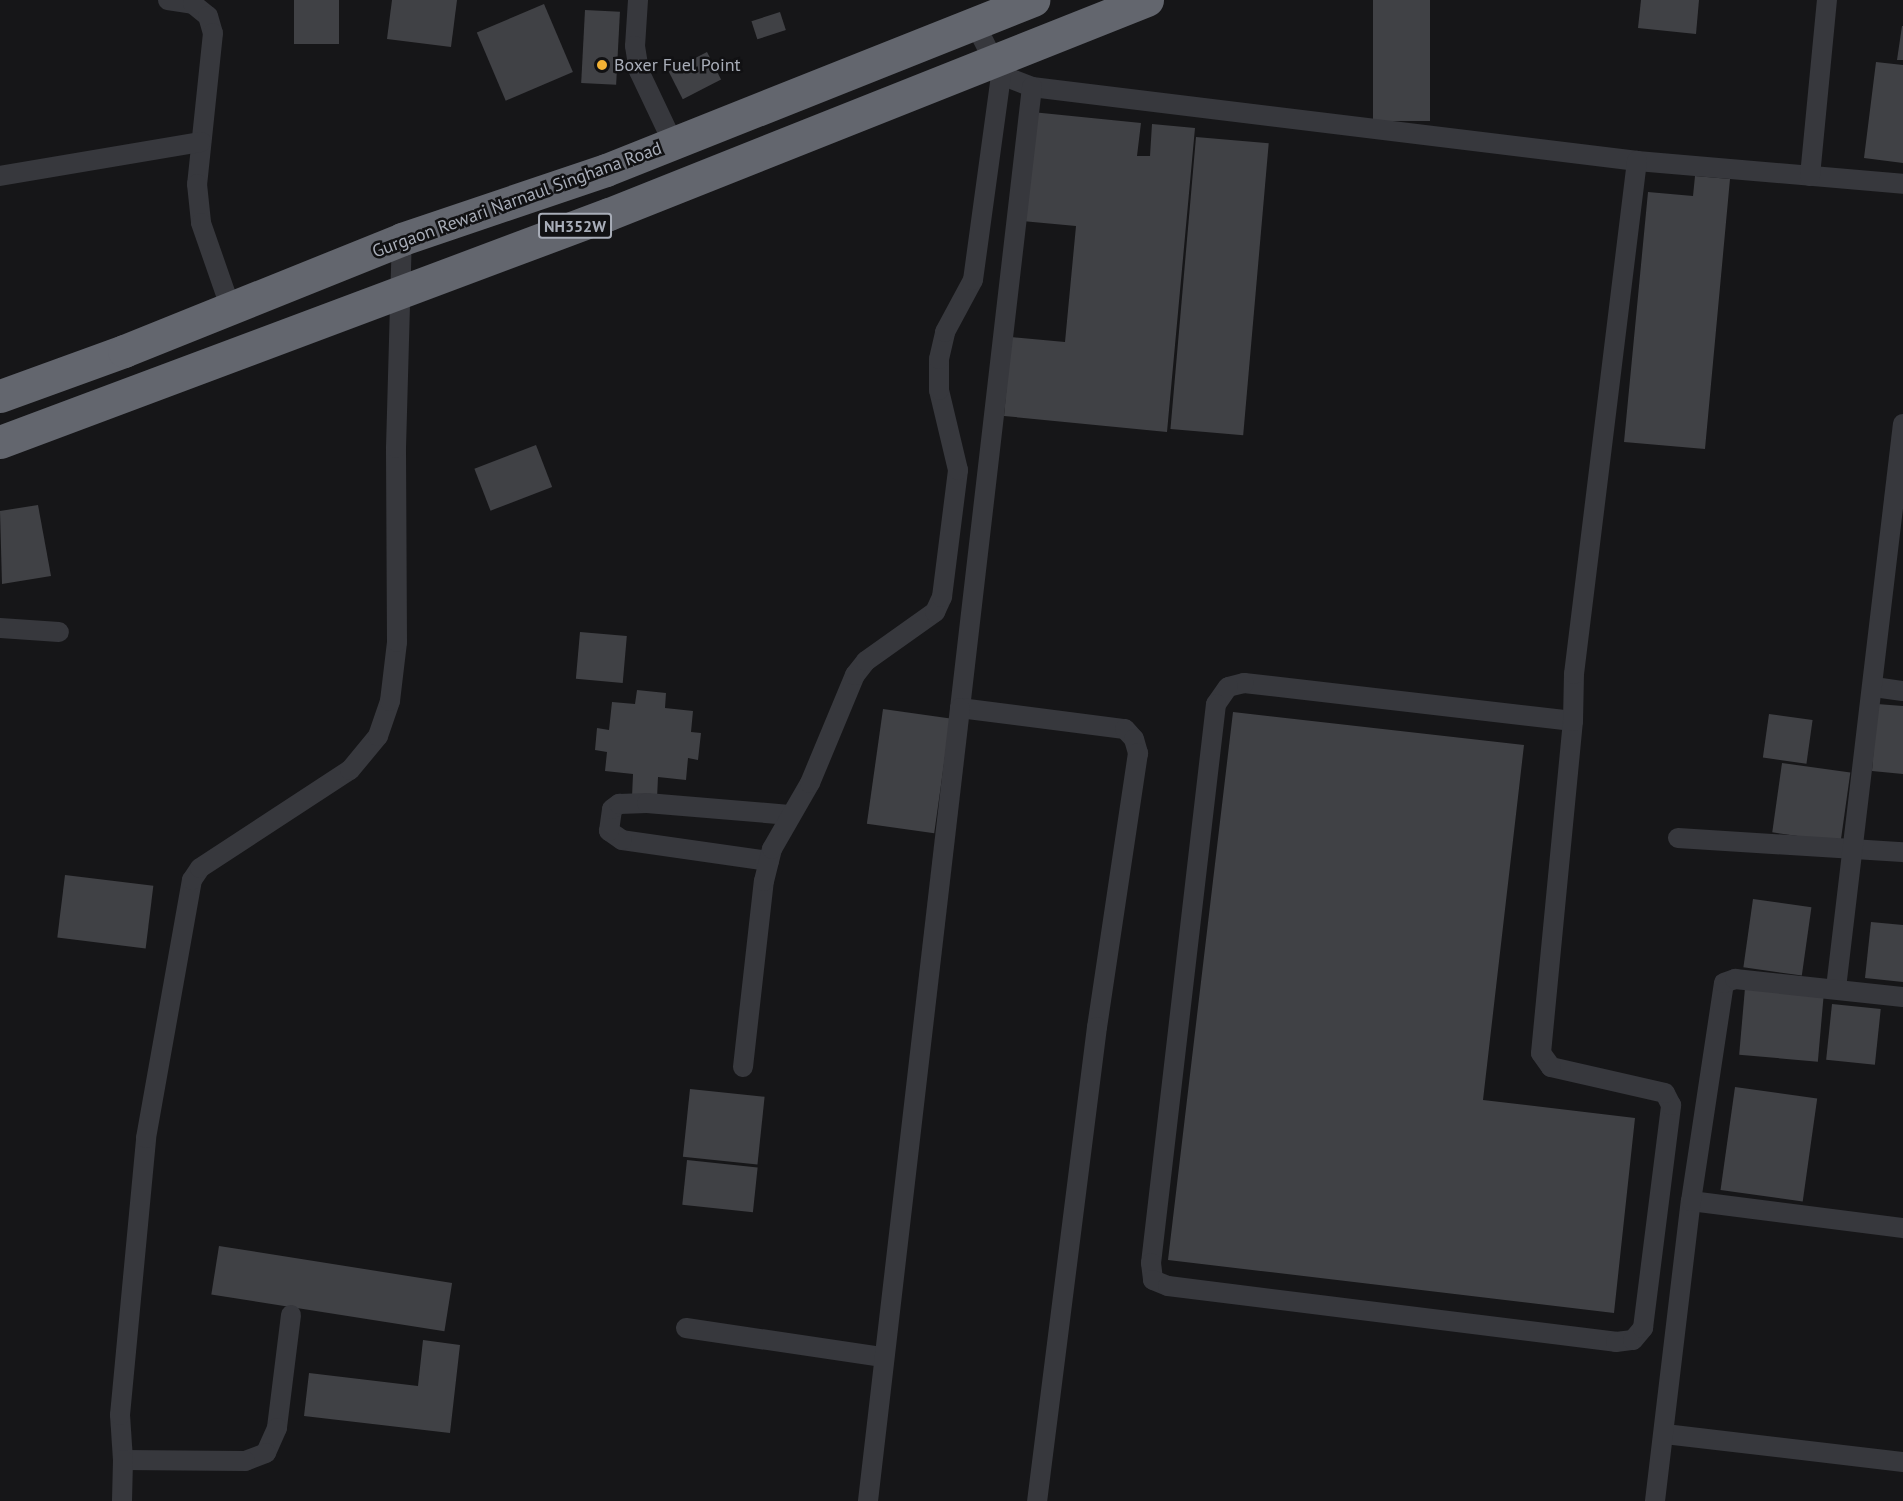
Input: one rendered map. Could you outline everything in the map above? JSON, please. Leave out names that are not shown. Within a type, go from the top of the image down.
[{"type":"highway","name":"Gurgaon Rewari Narnaul Singhana Road","points":[[0,396],[231,309],[402,239],[619,165],[1033,0]]},
{"type":"highway","name":"NH352W","points":[[0,442],[402,288],[640,202],[997,68],[1147,0]]},
{"type":"highway","points":[[619,165],[640,202]]},
{"type":"lane","points":[[168,0],[193,4],[208,16],[213,33],[197,184],[201,223],[231,309]]},
{"type":"lane","points":[[638,0],[634,46],[639,71],[673,143]]},
{"type":"lane","points":[[1810,176],[1827,0]]},
{"type":"lane","points":[[742,1067],[769,861],[789,815],[810,783],[855,675],[866,661],[927,620],[942,597],[958,470],[939,390],[939,359],[945,332],[973,280],[997,68],[975,24]]},
{"type":"lane","points":[[997,68],[1032,87],[1637,161],[1903,184]]},
{"type":"lane","points":[[868,1501],[1032,87]]},
{"type":"lane","points":[[0,176],[201,142]]},
{"type":"lane","points":[[1573,721],[1244,683],[1228,687],[1216,704],[1151,1263],[1153,1280],[1168,1286],[1616,1342],[1633,1340],[1643,1328],[1671,1105],[1665,1093],[1551,1067],[1541,1053],[1573,721],[1574,674],[1637,161]]},
{"type":"lane","points":[[122,1501],[123,1460],[120,1415],[146,1138],[192,880],[200,868],[350,770],[378,736],[390,701],[397,642],[396,448],[402,239]]},
{"type":"lane","points":[[1836,988],[1851,849],[1874,687],[1903,424]]},
{"type":"lane","points":[[0,628],[59,632]]},
{"type":"lane","points":[[1874,687],[1903,691]]},
{"type":"lane","points":[[960,708],[1125,729],[1134,739],[1138,753],[1095,1039],[1037,1501]]},
{"type":"lane","points":[[769,861],[622,840],[609,831],[612,809],[619,804],[647,803],[789,815]]},
{"type":"lane","points":[[1678,838],[1903,852]]},
{"type":"lane","points":[[1655,1501],[1665,1434],[1691,1201],[1724,982],[1735,979],[1836,988],[1903,997]]},
{"type":"lane","points":[[1691,1201],[1903,1228]]},
{"type":"lane","points":[[123,1460],[245,1461],[266,1453],[277,1428],[291,1315]]},
{"type":"lane","points":[[686,1328],[883,1357]]},
{"type":"lane","points":[[1665,1434],[1903,1462]]},
{"type":"building","points":[[294,0],[339,0],[339,44],[294,44]]},
{"type":"building","points":[[392,0],[457,0],[451,47],[387,39]]},
{"type":"building","points":[[1373,0],[1430,0],[1430,121],[1373,121]]},
{"type":"building","points":[[1641,0],[1699,0],[1696,34],[1638,28]]},
{"type":"building","points":[[544,4],[573,72],[506,101],[477,33]]},
{"type":"building","points":[[585,10],[620,12],[616,85],[581,83]]},
{"type":"building","points":[[780,12],[786,30],[757,39],[751,21]]},
{"type":"building","points":[[1902,26],[1903,60],[1897,60]]},
{"type":"building","points":[[707,52],[721,80],[683,99],[669,72]]},
{"type":"building","points":[[1876,62],[1903,65],[1903,163],[1864,158]]},
{"type":"building","points":[[1032,112],[1141,123],[1137,156],[1150,156],[1152,124],[1195,128],[1167,432],[1004,416],[1011,337],[1065,342],[1076,226],[1022,221]]},
{"type":"building","points":[[1196,137],[1269,143],[1243,435],[1170,429]]},
{"type":"building","points":[[1695,176],[1730,179],[1705,449],[1624,442],[1648,192],[1693,196]]},
{"type":"building","points":[[536,445],[552,487],[491,511],[474,469]]},
{"type":"building","points":[[38,505],[51,576],[2,584],[0,511]]},
{"type":"building","points":[[580,632],[627,636],[623,683],[576,679]]},
{"type":"building","points":[[637,690],[666,693],[665,708],[693,711],[691,732],[701,733],[698,760],[688,758],[686,780],[658,777],[657,799],[632,797],[633,774],[605,771],[607,752],[595,750],[597,728],[609,730],[612,702],[635,704]]},
{"type":"building","points":[[1877,704],[1903,706],[1903,774],[1872,771]]},
{"type":"building","points":[[883,709],[950,718],[934,833],[867,824]]},
{"type":"building","points":[[1233,712],[1524,745],[1483,1100],[1635,1118],[1614,1313],[1168,1260]]},
{"type":"building","points":[[1769,714],[1813,720],[1806,764],[1763,758]]},
{"type":"building","points":[[1782,763],[1850,773],[1841,842],[1772,832]]},
{"type":"building","points":[[65,875],[153,886],[146,948],[57,938]]},
{"type":"building","points":[[1753,899],[1811,907],[1802,976],[1743,967]]},
{"type":"building","points":[[1871,922],[1903,925],[1903,982],[1865,978]]},
{"type":"building","points":[[1745,988],[1824,995],[1818,1062],[1739,1055]]},
{"type":"building","points":[[1832,1004],[1881,1009],[1875,1065],[1826,1060]]},
{"type":"building","points":[[1735,1087],[1817,1099],[1803,1202],[1721,1190]]},
{"type":"building","points":[[690,1089],[765,1097],[757,1164],[683,1157]]},
{"type":"building","points":[[687,1160],[758,1167],[753,1212],[682,1205]]},
{"type":"building","points":[[219,1246],[452,1283],[444,1331],[211,1294]]},
{"type":"building","points":[[423,1340],[460,1345],[450,1433],[304,1416],[309,1373],[418,1386]]},
{"type":"place","name":"Boxer Fuel Point","points":[[602,65]]}]
